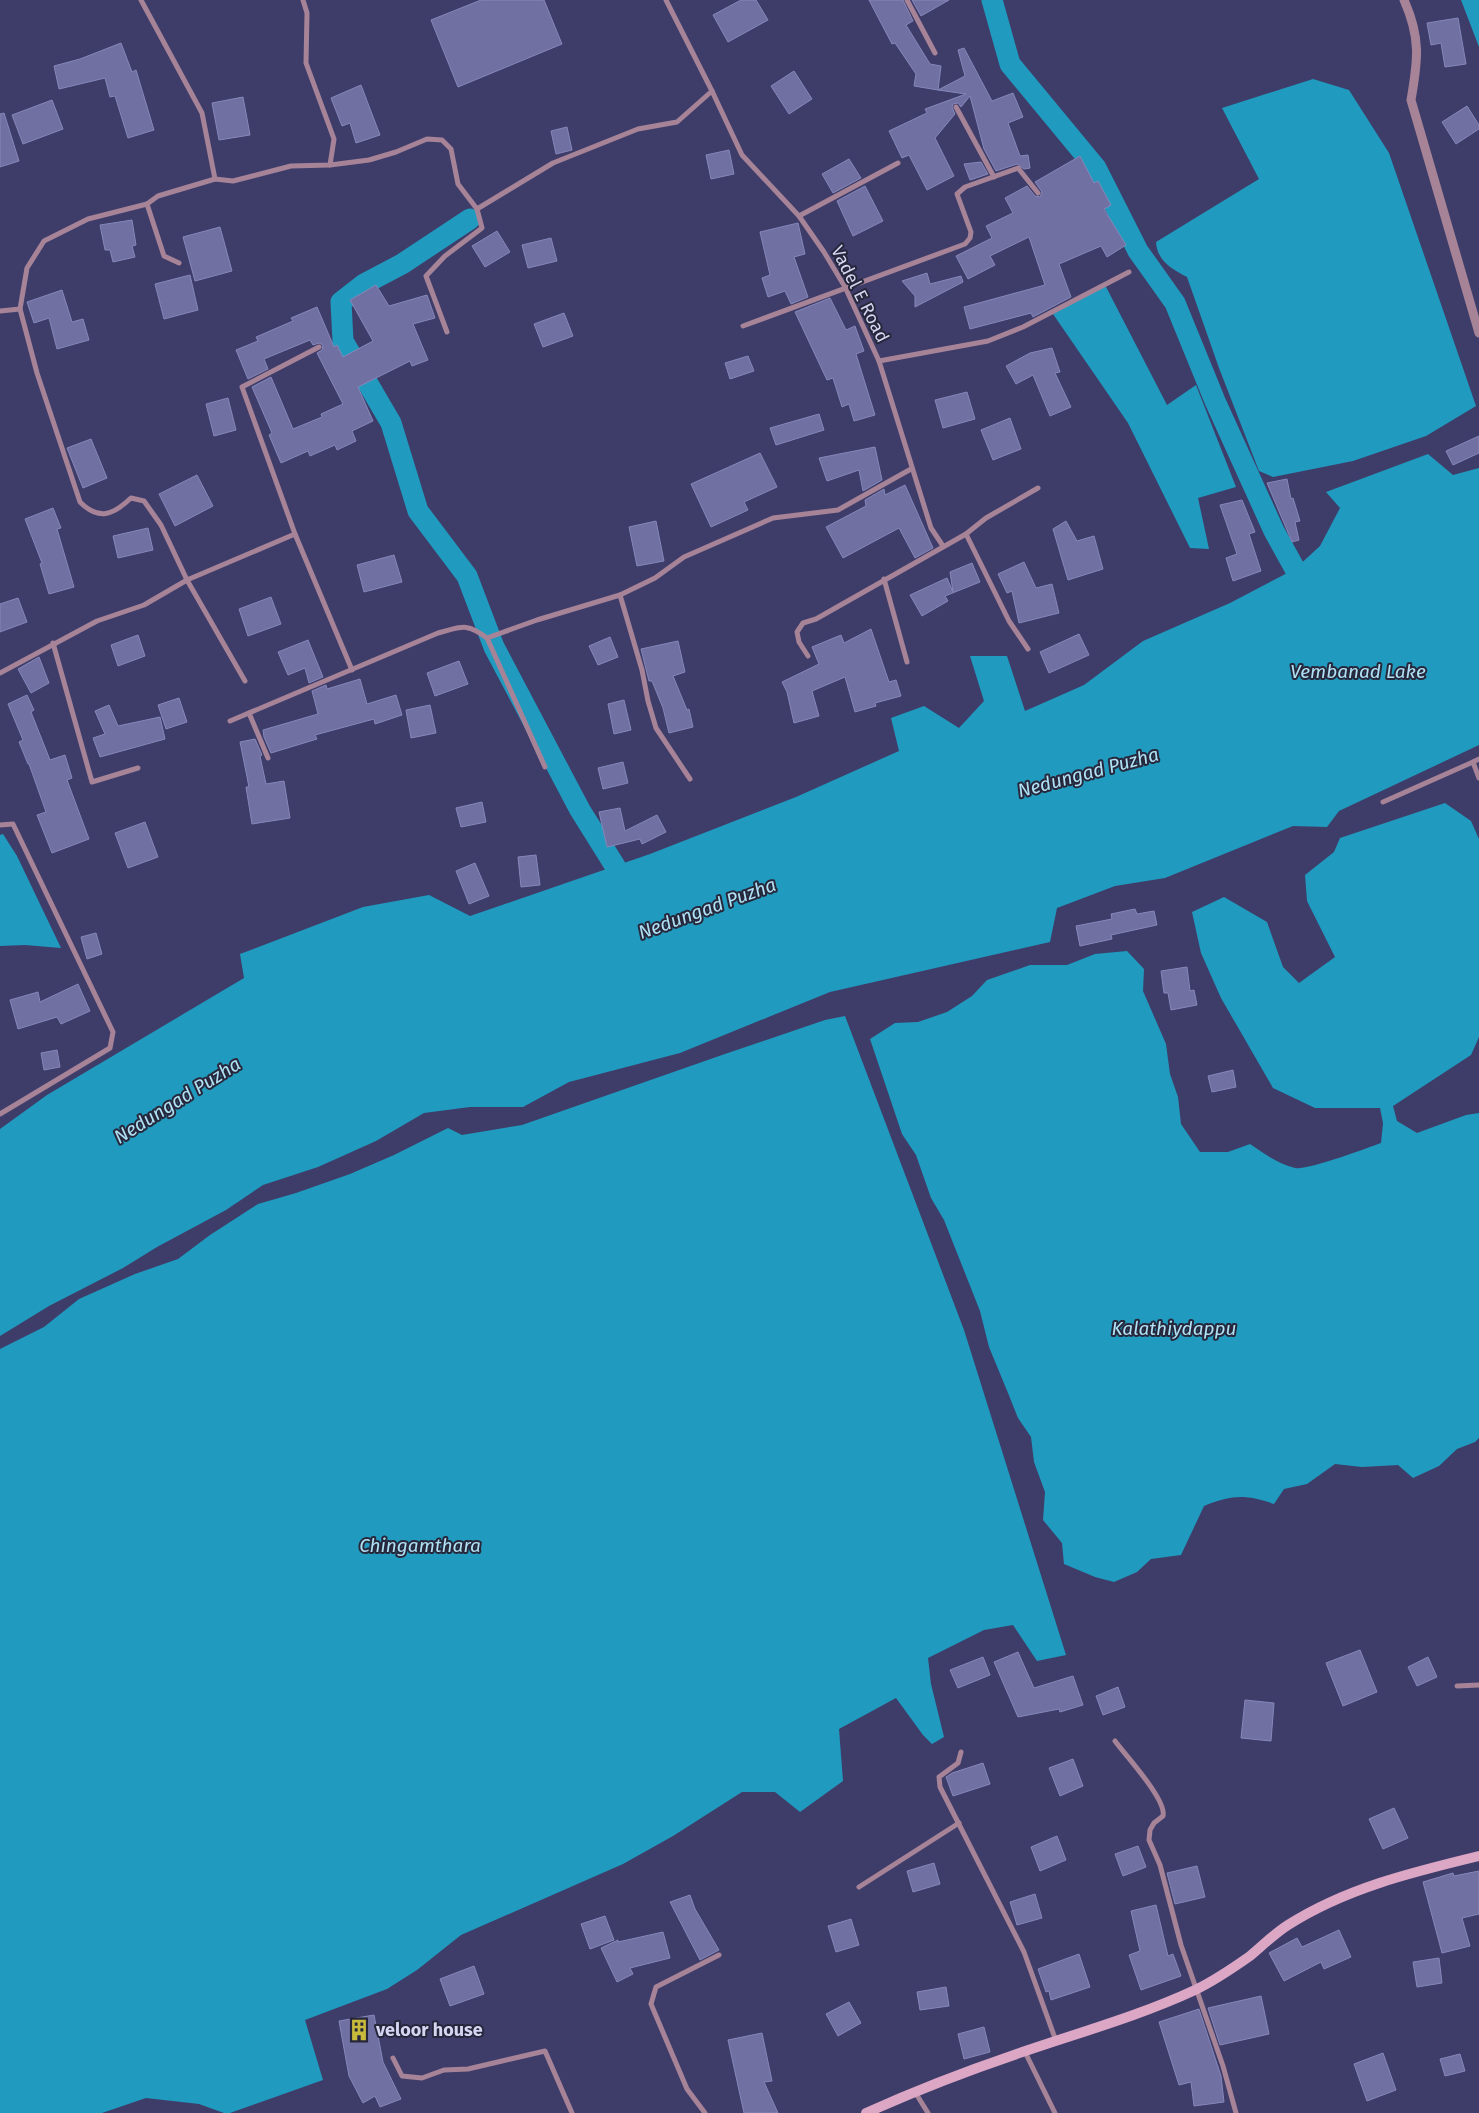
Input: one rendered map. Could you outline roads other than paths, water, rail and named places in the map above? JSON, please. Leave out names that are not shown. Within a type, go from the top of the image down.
[{"type":"main road","points":[[866,2113],[915,2091],[1025,2051],[1139,2013],[1196,1990],[1248,1956],[1288,1925],[1331,1902],[1369,1886],[1428,1868],[1479,1856]]},
{"type":"street","points":[[141,0],[202,113],[216,179]]},
{"type":"street","points":[[302,0],[307,13],[306,62],[334,139],[330,165]]},
{"type":"street","name":"Vadel E Road","points":[[666,0],[742,155],[799,216],[845,287],[879,361],[931,528],[943,546]]},
{"type":"street","points":[[907,0],[935,53]]},
{"type":"street","points":[[1404,0],[1412,22],[1418,60],[1411,100],[1479,333]]},
{"type":"street","points":[[477,209],[554,163],[638,128],[677,122],[712,91]]},
{"type":"street","points":[[956,107],[994,177]]},
{"type":"street","points":[[245,681],[187,580],[161,526],[144,500],[131,498],[119,510],[98,515],[90,512],[80,502],[37,373],[20,309],[27,268],[44,241],[88,219],[148,204],[158,196],[216,179],[233,181],[291,166],[330,165],[369,160],[396,152],[427,139],[442,140],[451,150],[458,184],[477,209],[482,228],[445,256],[426,276],[447,332]]},
{"type":"street","points":[[799,216],[898,163]]},
{"type":"street","points":[[742,326],[965,244],[970,238],[971,232],[958,199],[958,194],[965,187],[1018,168],[1038,193]]},
{"type":"street","points":[[148,204],[164,256],[179,263]]},
{"type":"street","points":[[879,361],[988,341],[1023,327],[1129,272]]},
{"type":"street","points":[[0,311],[20,309]]},
{"type":"street","points":[[319,347],[242,387],[295,534],[352,670]]},
{"type":"street","points":[[487,638],[537,620],[620,596],[655,578],[684,557],[773,518],[838,510],[912,469]]},
{"type":"street","points":[[808,656],[799,642],[797,632],[803,623],[816,619],[966,534],[986,518],[1038,488]]},
{"type":"street","points":[[0,673],[97,621],[144,605],[187,580],[295,534]]},
{"type":"street","points":[[966,534],[1009,621],[1028,649]]},
{"type":"street","points":[[884,579],[907,662]]},
{"type":"street","points":[[620,596],[642,670],[656,728],[690,779]]},
{"type":"street","points":[[230,721],[438,633],[463,626],[472,627],[487,638],[544,767]]},
{"type":"street","points":[[53,643],[92,782],[138,768]]},
{"type":"street","points":[[250,713],[268,758]]},
{"type":"street","points":[[1383,802],[1479,759]]},
{"type":"street","points":[[1473,762],[1479,778]]},
{"type":"street","points":[[0,825],[13,824],[112,1032],[110,1048],[0,1114]]},
{"type":"street","points":[[1457,1686],[1479,1685]]},
{"type":"street","points":[[1115,1741],[1156,1795],[1164,1810],[1163,1816],[1154,1823],[1150,1830],[1149,1840],[1160,1866],[1196,1990],[1223,2066],[1236,2113]]},
{"type":"street","points":[[961,1752],[958,1763],[939,1776],[940,1788],[1024,1952],[1056,2041]]},
{"type":"street","points":[[859,1887],[959,1823]]},
{"type":"street","points":[[705,2113],[687,2088],[651,2004],[656,1987],[719,1955]]},
{"type":"street","points":[[393,2058],[402,2076],[422,2078],[444,2070],[468,2069],[545,2050],[572,2113]]},
{"type":"street","points":[[1025,2051],[1055,2113]]},
{"type":"street","points":[[915,2091],[928,2113]]},
{"type":"water","points":[[1461,0],[1479,0],[1479,47]]},
{"type":"water","points":[[1313,79],[1349,90],[1389,153],[1476,406],[1426,436],[1353,461],[1273,477],[1259,471],[1219,368],[1187,277],[1176,271],[1162,259],[1156,242],[1259,179],[1222,108]]},
{"type":"water","points":[[1104,283],[1167,405],[1196,385],[1236,487],[1198,498],[1209,549],[1190,548],[1128,423],[1053,314]]},
{"type":"water","name":"Vembanad Lake","points":[[1428,454],[1453,475],[1479,468],[1479,745],[1339,811],[1327,827],[1293,826],[1165,878],[1115,886],[1057,908],[1050,942],[830,992],[680,1053],[569,1082],[523,1107],[470,1107],[424,1113],[376,1141],[318,1167],[263,1185],[226,1210],[157,1247],[123,1268],[49,1306],[0,1336],[0,1129],[47,1095],[244,978],[240,954],[363,907],[429,895],[470,916],[650,854],[796,797],[899,751],[891,718],[924,706],[959,728],[984,701],[970,656],[1007,656],[1025,711],[1084,685],[1143,641],[1230,603],[1295,569],[1320,546],[1340,508],[1326,492]]},
{"type":"water","name":"Kalathiydappu","points":[[1445,803],[1471,821],[1479,839],[1479,1037],[1471,1055],[1393,1106],[1397,1121],[1417,1133],[1466,1115],[1479,1113],[1479,1438],[1475,1442],[1457,1449],[1439,1466],[1413,1478],[1398,1465],[1362,1467],[1335,1464],[1307,1484],[1284,1489],[1274,1504],[1239,1497],[1204,1506],[1181,1555],[1151,1559],[1137,1572],[1114,1582],[1095,1577],[1064,1564],[1062,1543],[1043,1520],[1045,1492],[1034,1462],[1031,1437],[1018,1418],[989,1347],[980,1311],[944,1220],[931,1198],[916,1155],[902,1134],[870,1039],[895,1023],[918,1022],[947,1012],[972,996],[987,980],[1030,965],[1067,965],[1095,954],[1127,951],[1144,969],[1143,991],[1166,1044],[1170,1074],[1178,1097],[1181,1124],[1200,1152],[1228,1152],[1250,1144],[1283,1164],[1301,1168],[1381,1143],[1383,1123],[1380,1108],[1315,1108],[1273,1088],[1221,998],[1201,953],[1192,912],[1224,897],[1267,922],[1283,967],[1299,983],[1335,957],[1307,901],[1305,875],[1334,852],[1340,838]]},
{"type":"water","points":[[3,834],[17,856],[61,948],[25,945],[0,946],[0,835]]},
{"type":"water","name":"Chingamthara","points":[[845,1016],[964,1330],[1066,1655],[1037,1661],[1013,1625],[984,1630],[928,1658],[931,1684],[944,1737],[932,1744],[923,1735],[896,1698],[839,1729],[843,1781],[800,1812],[775,1792],[742,1792],[673,1836],[623,1864],[461,1935],[417,1970],[387,1989],[305,2020],[323,2080],[230,2113],[224,2113],[199,2104],[146,2098],[102,2113],[0,2113],[0,1349],[44,1327],[79,1299],[135,1274],[178,1259],[210,1235],[258,1204],[350,1174],[448,1128],[462,1135],[522,1125],[825,1020]]},
{"type":"waterway","points":[[992,0],[1010,64],[1096,168],[1138,251],[1175,303],[1215,401],[1274,531],[1295,569]]},
{"type":"waterway","points":[[470,219],[402,264],[364,284],[341,302],[343,341],[391,423],[418,511],[467,576],[494,647],[580,810],[615,866],[627,892]]},
{"type":"place","name":"veloor house","points":[[359,2030]]},
{"type":"water label","name":"Nedungad Puzha","points":[[1088,772]]},
{"type":"water label","name":"Nedungad Puzha","points":[[707,908]]},
{"type":"water label","name":"Nedungad Puzha","points":[[177,1100]]}]
